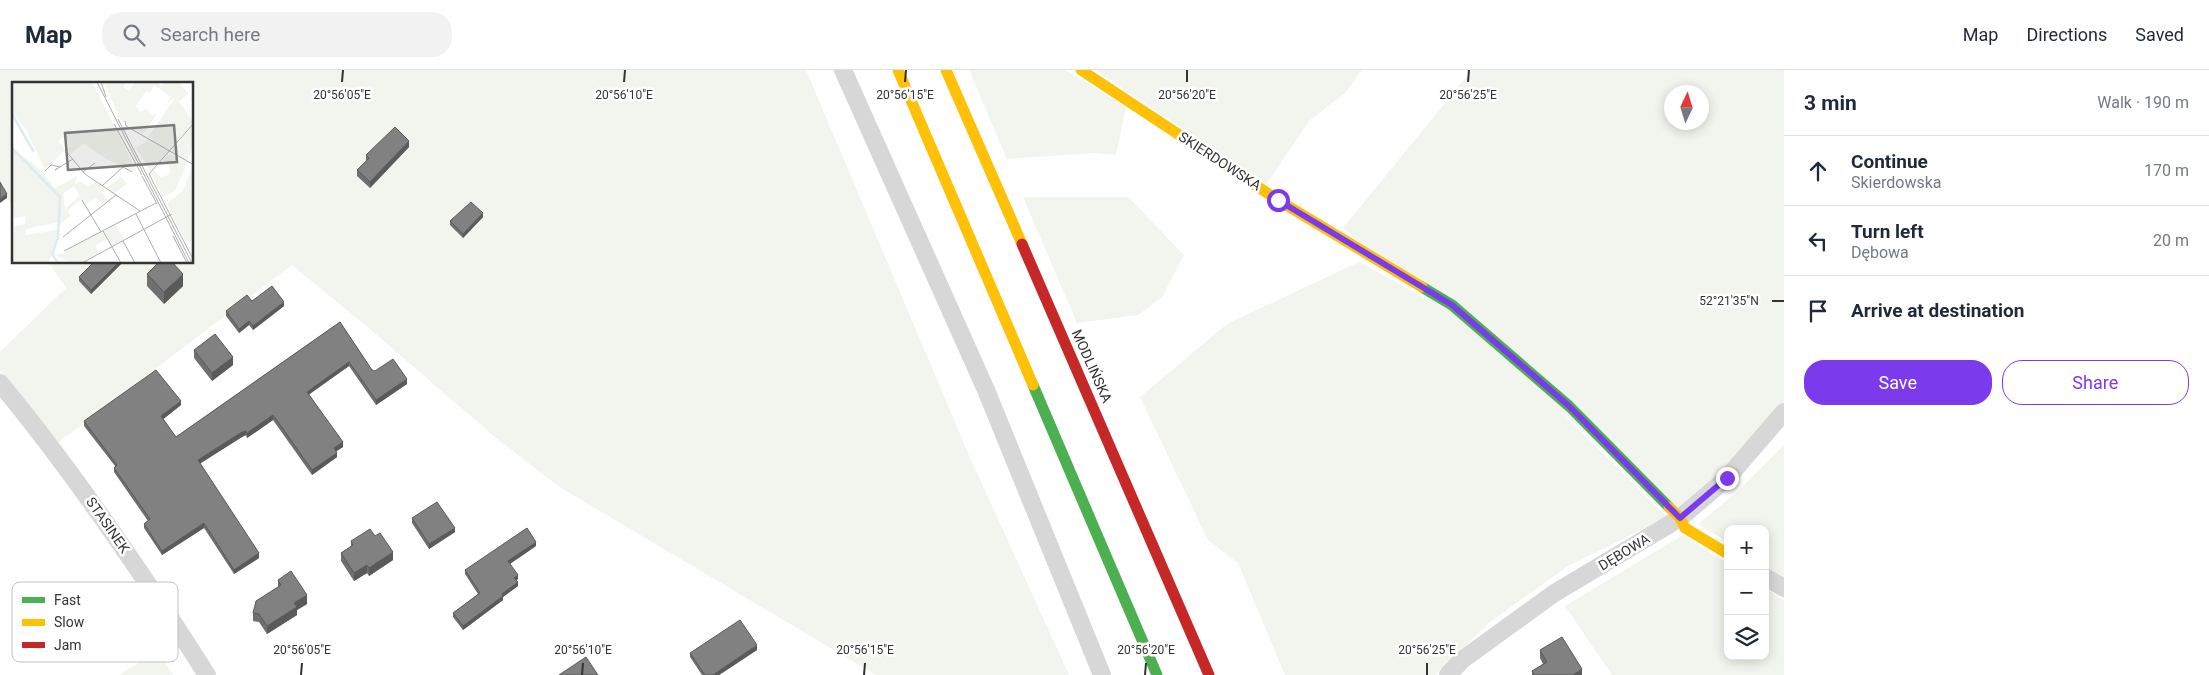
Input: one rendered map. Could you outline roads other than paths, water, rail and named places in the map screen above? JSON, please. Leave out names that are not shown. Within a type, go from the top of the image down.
[{"type":"main road","points":[[898,70],[1157,675]]},
{"type":"main road","name":"MODLIŃSKA","points":[[946,70],[1209,675]]},
{"type":"main road","name":"SKIERDOWSKA","points":[[1081,70],[1278,200],[1452,305],[1569,406],[1680,518],[1685,528],[1724,552]]},
{"type":"street","points":[[843,70],[986,390],[1102,675]]},
{"type":"street","name":"STASINEK","points":[[0,382],[40,431],[112,530],[146,582]]},
{"type":"street","name":"DĘBOWA","points":[[1448,675],[1462,660],[1553,594],[1680,518],[1727,478],[1784,412]]},
{"type":"street","points":[[1769,579],[1784,588]]},
{"type":"street","name":"STASINEK","points":[[178,631],[207,675]]}]
